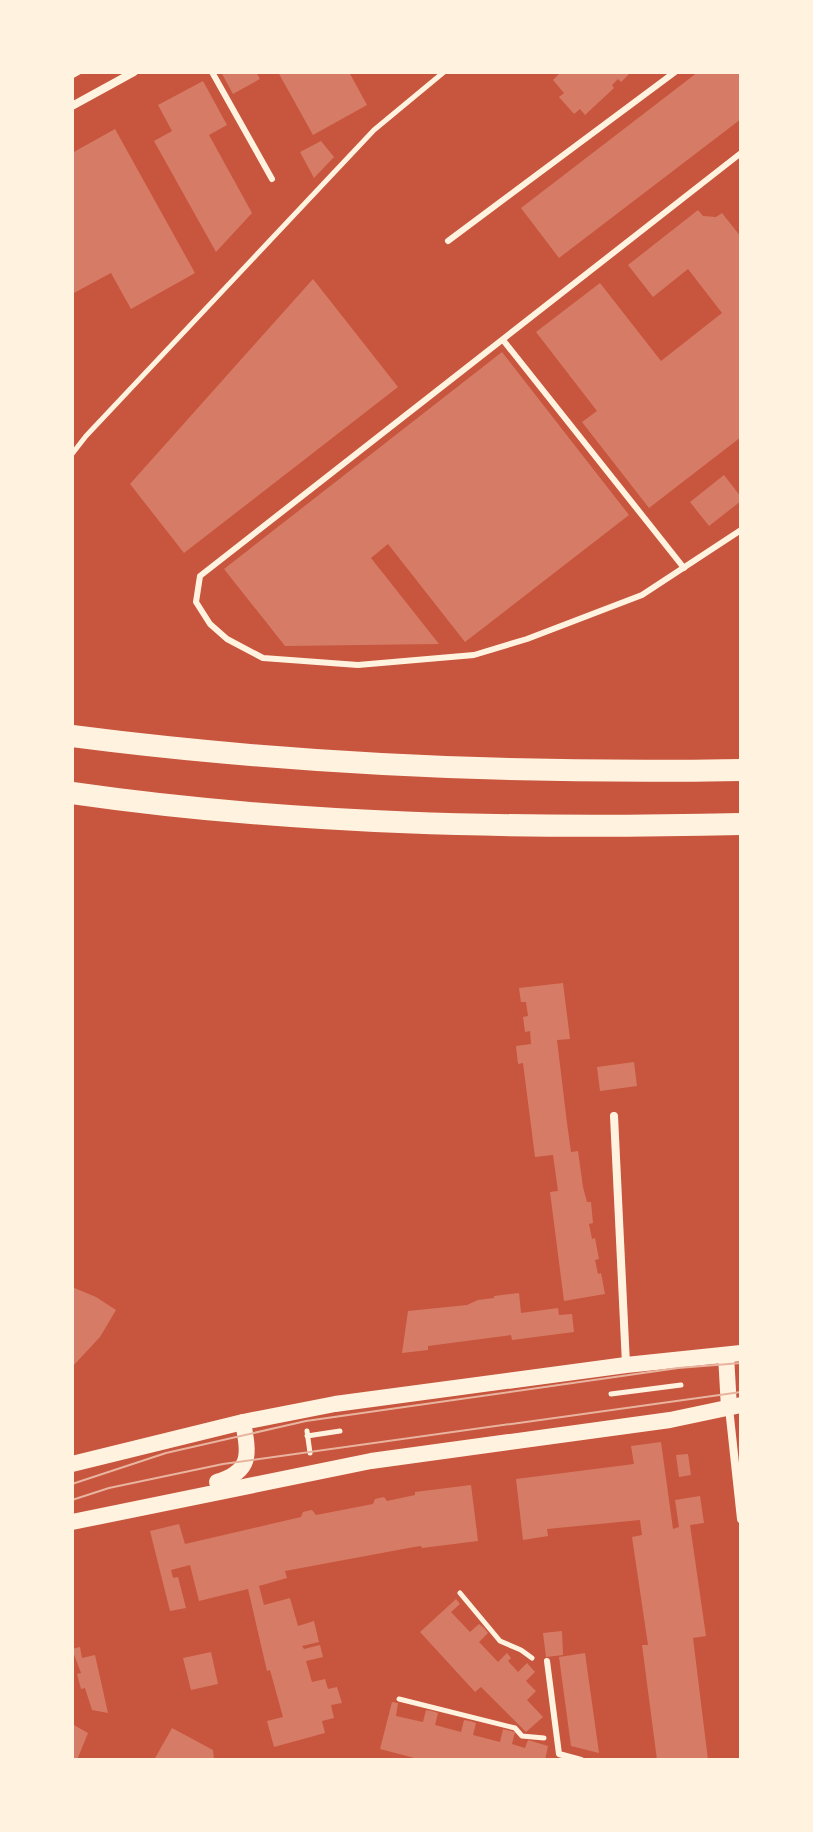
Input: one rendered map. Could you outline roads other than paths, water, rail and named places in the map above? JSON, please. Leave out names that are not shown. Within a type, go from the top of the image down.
[{"type":"highway","points":[[72,736],[291,760],[432,769],[605,772],[741,770]]},
{"type":"highway","points":[[72,793],[271,815],[413,824],[586,828],[741,824]]},
{"type":"main road","points":[[72,1464],[305,1410],[626,1365],[733,1354],[735,1406],[685,1417],[455,1448],[314,1471],[72,1522]]},
{"type":"main road","points":[[180,1499],[191,1488],[232,1478],[242,1470],[246,1462],[243,1422]]},
{"type":"street","points":[[72,106],[134,72]]},
{"type":"street","points":[[614,1116],[626,1365]]},
{"type":"street","points":[[735,1406],[741,1519]]},
{"type":"lane","points":[[212,72],[272,179]]},
{"type":"lane","points":[[448,241],[675,72]]},
{"type":"lane","points":[[741,153],[200,576],[196,602],[210,624],[227,639],[263,658],[358,665],[474,655],[527,639],[642,595],[741,530]]},
{"type":"lane","points":[[503,340],[684,568]]},
{"type":"lane","points":[[547,1661],[559,1754],[581,1760]]},
{"type":"tram line","points":[[72,1484],[166,1453],[306,1421],[678,1368],[741,1363]]},
{"type":"tram line","points":[[72,1500],[109,1488],[223,1464],[741,1392]]}]
